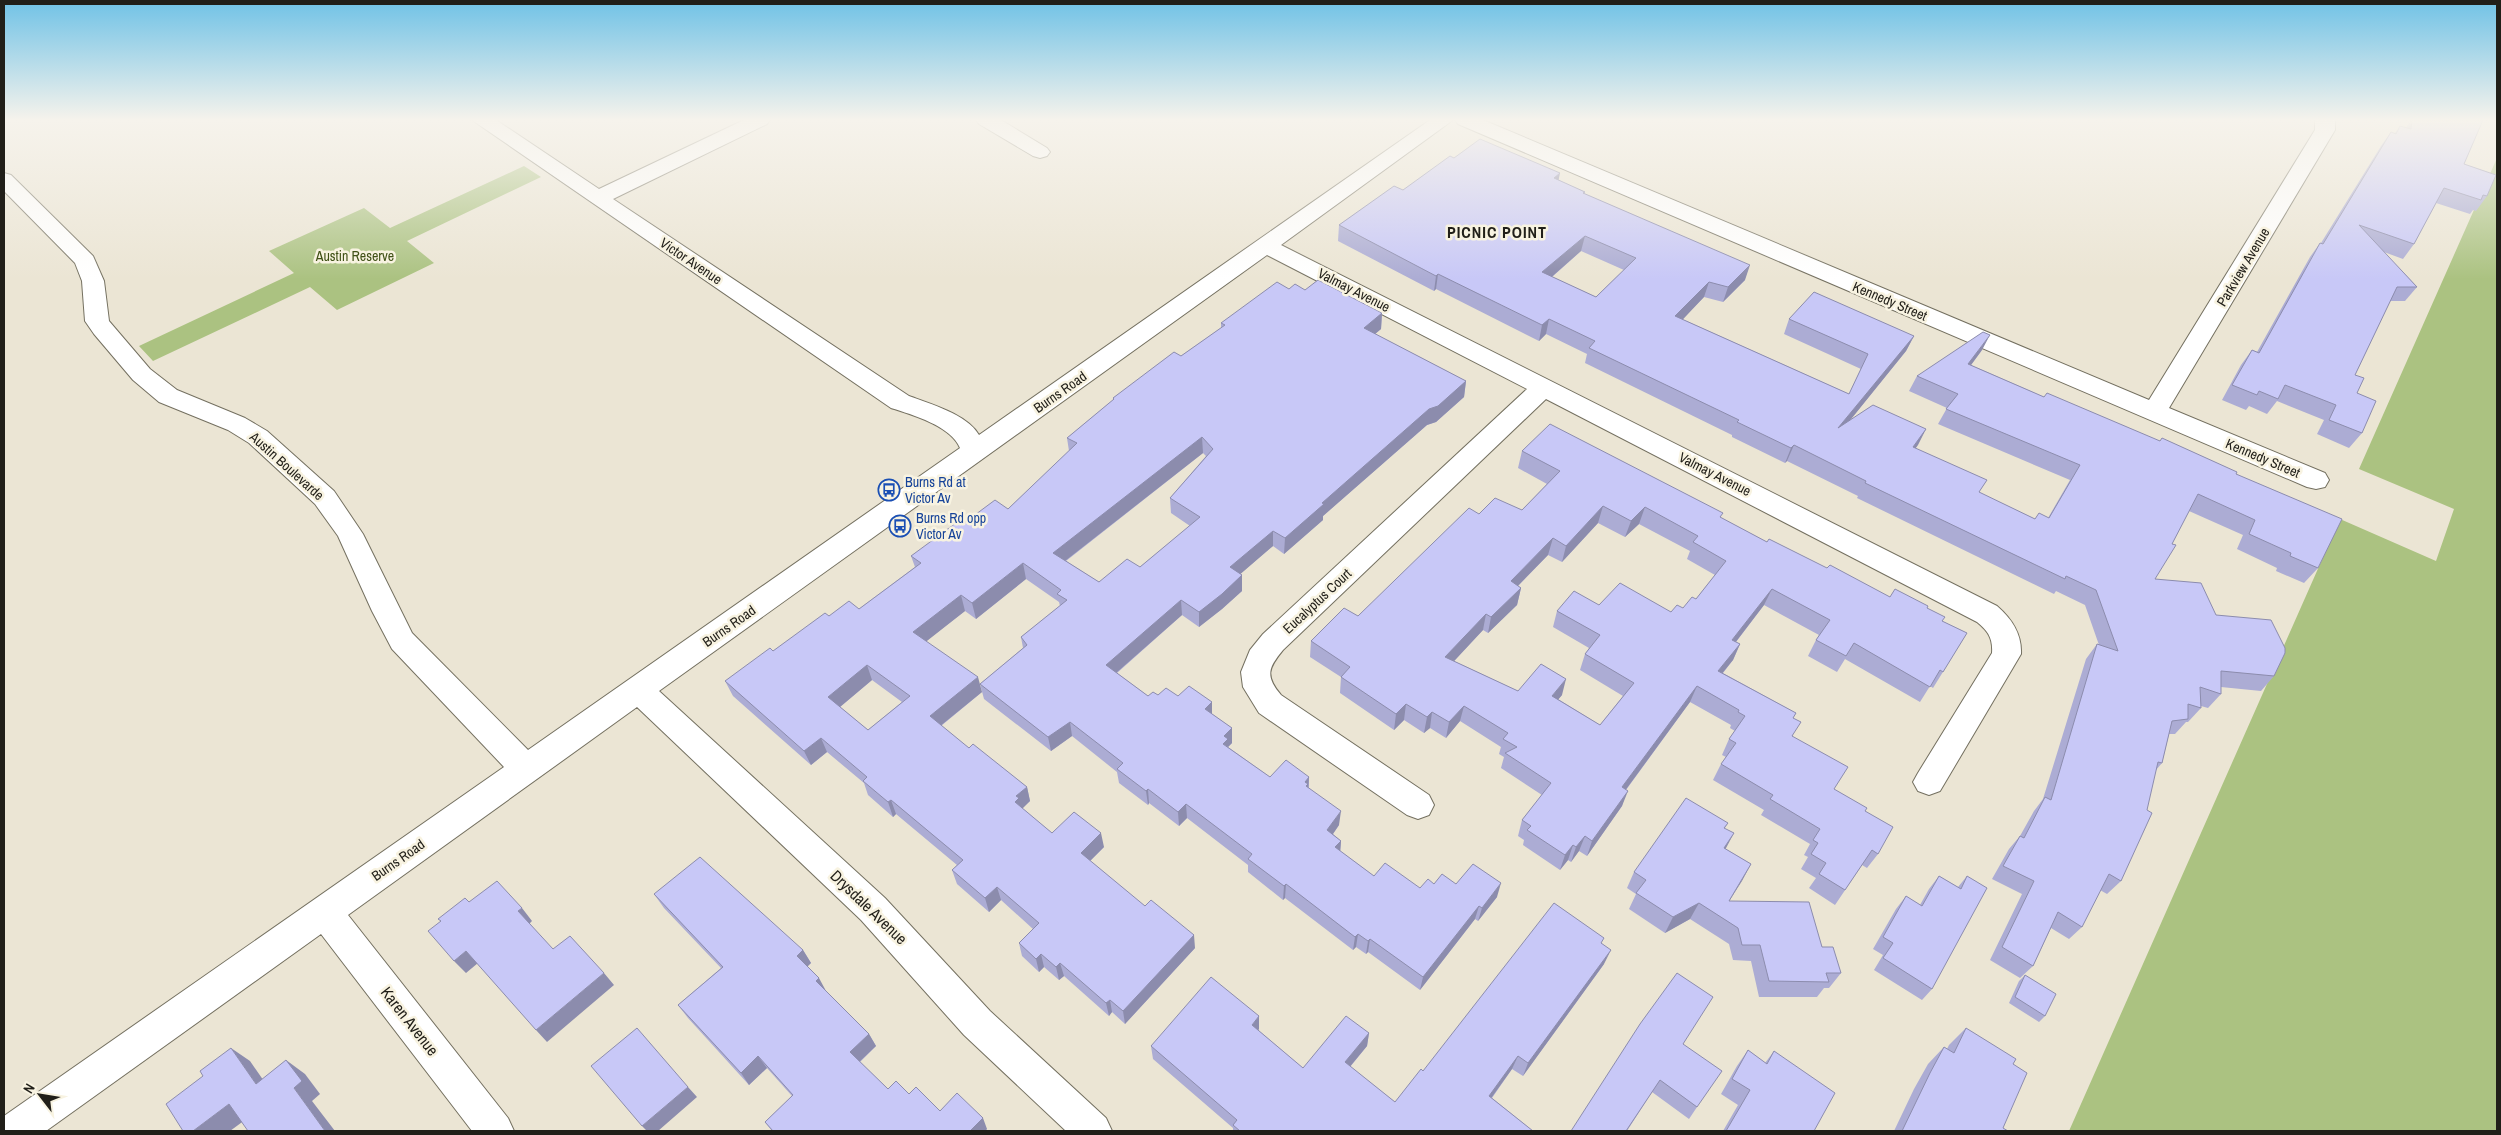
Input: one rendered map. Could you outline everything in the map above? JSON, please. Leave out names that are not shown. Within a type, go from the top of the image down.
[{"type":"street","name":"Victor Avenue","points":[[561,173],[900,402],[919,425],[946,444],[974,452]]},
{"type":"street","points":[[598,198],[650,173]]},
{"type":"street","name":"Burns Road","points":[[15,1131],[1369,173]]},
{"type":"street","name":"Kennedy Street","points":[[1590,173],[2316,480]]},
{"type":"street","name":"Parkview Avenue","points":[[2154,412],[2299,173]]},
{"type":"street","name":"Austin Boulevarde","points":[[4,179],[85,261],[93,282],[95,311],[102,329],[156,388],[179,402],[224,419],[255,436],[328,502],[349,533],[390,621],[402,641],[526,770]]},
{"type":"street","name":"Valmay Avenue","points":[[1266,246],[1970,603],[2000,624],[2007,644],[2006,654],[1929,782]]},
{"type":"street","name":"Eucalyptus Court","points":[[1418,805],[1270,704],[1260,693],[1256,681],[1255,668],[1260,656],[1272,642],[1544,387]]},
{"type":"street","name":"Drysdale Avenue","points":[[638,690],[873,909],[977,1023],[1093,1131]]},
{"type":"street","name":"Karen Avenue","points":[[325,912],[495,1131]]},
{"type":"green space","name":"Austin Reserve","points":[[509,173],[535,173],[541,177],[407,241],[434,263],[337,310],[310,287],[153,361],[139,346],[294,273],[269,251],[364,208],[390,228]]},
{"type":"green space","points":[[2490,173],[2497,173],[2497,1131],[2069,1131],[2340,519],[2436,561],[2454,509],[2359,469]]},
{"type":"building","points":[[1427,173],[1560,173],[1554,178],[1585,192],[1583,193],[1750,265],[1728,287],[1709,282],[1675,316],[1849,394],[1868,354],[1789,319],[1814,292],[1914,336],[1838,428],[1873,405],[1926,429],[1913,447],[1987,480],[1979,492],[2035,519],[2039,513],[2049,518],[2080,465],[1946,409],[1958,394],[1917,376],[1983,332],[1990,335],[1968,364],[2044,397],[2047,393],[2160,441],[2162,438],[2237,472],[2236,474],[2342,519],[2318,568],[2290,556],[2291,553],[2249,534],[2255,520],[2198,494],[2172,544],[2176,545],[2155,579],[2201,583],[2216,615],[2271,620],[2285,648],[2285,653],[2274,676],[2221,671],[2221,694],[2200,687],[2201,708],[2188,704],[2188,719],[2172,721],[2162,763],[2158,762],[2147,810],[2152,813],[2121,881],[2109,874],[2082,927],[2058,912],[2033,966],[2002,947],[2034,881],[2003,866],[2020,836],[2024,838],[2045,797],[2051,800],[2097,644],[2118,651],[2096,590],[2066,576],[2065,579],[1865,483],[1866,481],[1794,445],[1791,448],[1737,422],[1739,420],[1589,348],[1595,341],[1549,319],[1542,325],[1438,274],[1436,276],[1339,225],[1394,186],[1403,190]],"holes":[[[1585,236],[1636,258],[1596,297],[1542,272]]]},
{"type":"building","points":[[2366,173],[2490,173],[2496,175],[2487,196],[2483,195],[2481,200],[2444,188],[2414,244],[2359,225],[2417,287],[2397,287],[2355,375],[2364,378],[2357,393],[2376,401],[2362,433],[2329,420],[2336,405],[2285,385],[2278,399],[2259,391],[2257,395],[2232,385],[2252,350],[2259,353],[2320,243],[2323,244]]},
{"type":"building","points":[[1318,280],[1382,313],[1364,328],[1466,381],[1438,406],[1429,409],[1285,538],[1273,531],[1230,567],[1242,575],[1222,594],[1199,612],[1181,600],[1106,665],[1148,696],[1153,692],[1158,695],[1166,688],[1178,696],[1189,686],[1212,702],[1205,709],[1232,728],[1224,736],[1228,739],[1223,744],[1270,777],[1286,760],[1309,777],[1305,782],[1308,784],[1306,786],[1341,811],[1327,830],[1341,841],[1335,847],[1374,876],[1385,863],[1420,888],[1428,879],[1434,884],[1442,874],[1456,884],[1473,864],[1501,883],[1482,908],[1479,906],[1423,977],[1370,939],[1368,941],[1358,934],[1355,937],[1286,884],[1284,886],[1248,859],[1252,854],[1186,804],[1178,812],[1148,789],[1146,791],[1117,769],[1123,763],[1070,722],[1048,737],[980,684],[1027,645],[1021,637],[1067,600],[1057,594],[1061,590],[1023,563],[972,603],[961,595],[913,632],[978,677],[930,716],[969,748],[973,744],[1027,787],[1016,796],[1019,798],[1015,802],[1052,833],[1074,812],[1101,833],[1081,853],[1145,906],[1151,900],[1194,935],[1123,1011],[1110,1000],[1106,1003],[1060,963],[1056,967],[1041,954],[1036,959],[1019,943],[1039,923],[997,887],[985,898],[952,870],[963,860],[891,800],[888,802],[863,781],[867,777],[821,738],[804,751],[725,681],[770,648],[773,651],[825,613],[829,616],[849,601],[859,609],[921,563],[911,556],[960,520],[964,523],[995,500],[1008,509],[1077,443],[1067,438],[1113,398],[1174,352],[1181,356],[1225,325],[1221,323],[1277,282],[1289,289],[1295,284],[1305,290]],"holes":[[[1202,437],[1213,449],[1170,498],[1200,517],[1140,567],[1127,559],[1099,582],[1053,553]],[[867,665],[910,696],[868,730],[828,697]]]},
{"type":"building","points":[[1550,424],[1723,513],[1720,517],[1767,542],[1769,539],[1827,568],[1830,565],[1890,597],[1895,589],[1945,617],[1942,621],[1967,633],[1943,672],[1940,670],[1930,687],[1854,643],[1846,656],[1816,640],[1830,620],[1772,589],[1732,640],[1740,644],[1718,671],[1796,713],[1793,718],[1801,722],[1792,736],[1848,767],[1834,789],[1867,808],[1865,811],[1893,827],[1878,854],[1872,850],[1845,890],[1819,874],[1826,863],[1811,854],[1818,843],[1813,840],[1820,829],[1770,799],[1773,795],[1721,764],[1736,743],[1729,739],[1745,716],[1738,712],[1739,710],[1697,686],[1622,787],[1628,791],[1592,841],[1585,836],[1576,847],[1573,845],[1565,855],[1527,830],[1531,826],[1522,820],[1551,783],[1505,753],[1517,747],[1503,739],[1508,733],[1464,706],[1449,722],[1432,712],[1427,717],[1406,704],[1396,714],[1341,677],[1350,667],[1311,641],[1344,608],[1358,616],[1469,508],[1479,514],[1495,498],[1522,510],[1560,471],[1522,451]],"holes":[[[1603,506],[1631,521],[1645,507],[1698,536],[1693,542],[1726,561],[1696,599],[1692,597],[1683,608],[1677,605],[1671,612],[1620,583],[1599,605],[1574,591],[1557,611],[1600,635],[1585,654],[1634,683],[1600,725],[1552,696],[1566,679],[1541,664],[1518,691],[1445,657],[1486,614],[1491,617],[1521,588],[1511,581],[1553,538],[1566,546]]]},
{"type":"building","points":[[1686,798],[1728,823],[1724,828],[1734,833],[1724,848],[1751,864],[1729,901],[1809,902],[1822,947],[1833,947],[1841,973],[1826,973],[1829,982],[1769,981],[1760,945],[1742,945],[1738,928],[1699,903],[1673,917],[1636,893],[1646,880],[1634,872]]},
{"type":"building","points":[[700,857],[803,950],[797,956],[819,978],[816,981],[869,1034],[850,1052],[888,1089],[896,1081],[909,1094],[916,1087],[940,1111],[957,1093],[983,1118],[970,1131],[773,1131],[765,1122],[793,1095],[758,1056],[741,1073],[678,1005],[723,967],[654,894]]},
{"type":"building","points":[[1939,876],[1961,889],[1967,876],[1987,888],[1932,989],[1883,958],[1893,943],[1883,937],[1906,896],[1922,906]]},
{"type":"building","points":[[497,881],[522,908],[518,911],[553,949],[570,936],[604,973],[536,1030],[466,951],[454,961],[428,931],[441,921],[438,919],[465,898],[469,902]]},
{"type":"building","points":[[1554,903],[1604,938],[1601,943],[1611,950],[1528,1063],[1518,1056],[1489,1096],[1533,1131],[1240,1131],[1233,1125],[1237,1120],[1151,1046],[1211,977],[1259,1016],[1252,1025],[1303,1068],[1346,1016],[1369,1033],[1345,1062],[1395,1102],[1421,1069],[1423,1071]]},
{"type":"building","points":[[1677,973],[1713,997],[1683,1044],[1722,1071],[1697,1107],[1660,1080],[1626,1131],[1571,1131],[1640,1024]]},
{"type":"building","points":[[2025,975],[2056,994],[2045,1016],[2015,997]]},
{"type":"building","points":[[637,1028],[688,1087],[642,1126],[591,1066]]},
{"type":"building","points":[[1966,1028],[2016,1059],[2013,1064],[2027,1073],[2003,1128],[2008,1131],[1902,1131],[1944,1047],[1954,1053]]},
{"type":"building","points":[[231,1048],[256,1084],[286,1060],[302,1081],[294,1088],[325,1131],[248,1131],[229,1104],[193,1131],[183,1131],[166,1104],[203,1076],[200,1071]]},
{"type":"building","points":[[1748,1050],[1767,1064],[1774,1051],[1835,1093],[1814,1131],[1726,1131],[1750,1090],[1732,1079]]},
{"type":"place","name":"Burns Rd at Victor Av","points":[[889,490]]},
{"type":"place","name":"Burns Rd opp Victor Av","points":[[900,526]]},
{"type":"district","name":"PICNIC POINT","points":[[1497,232]]}]
